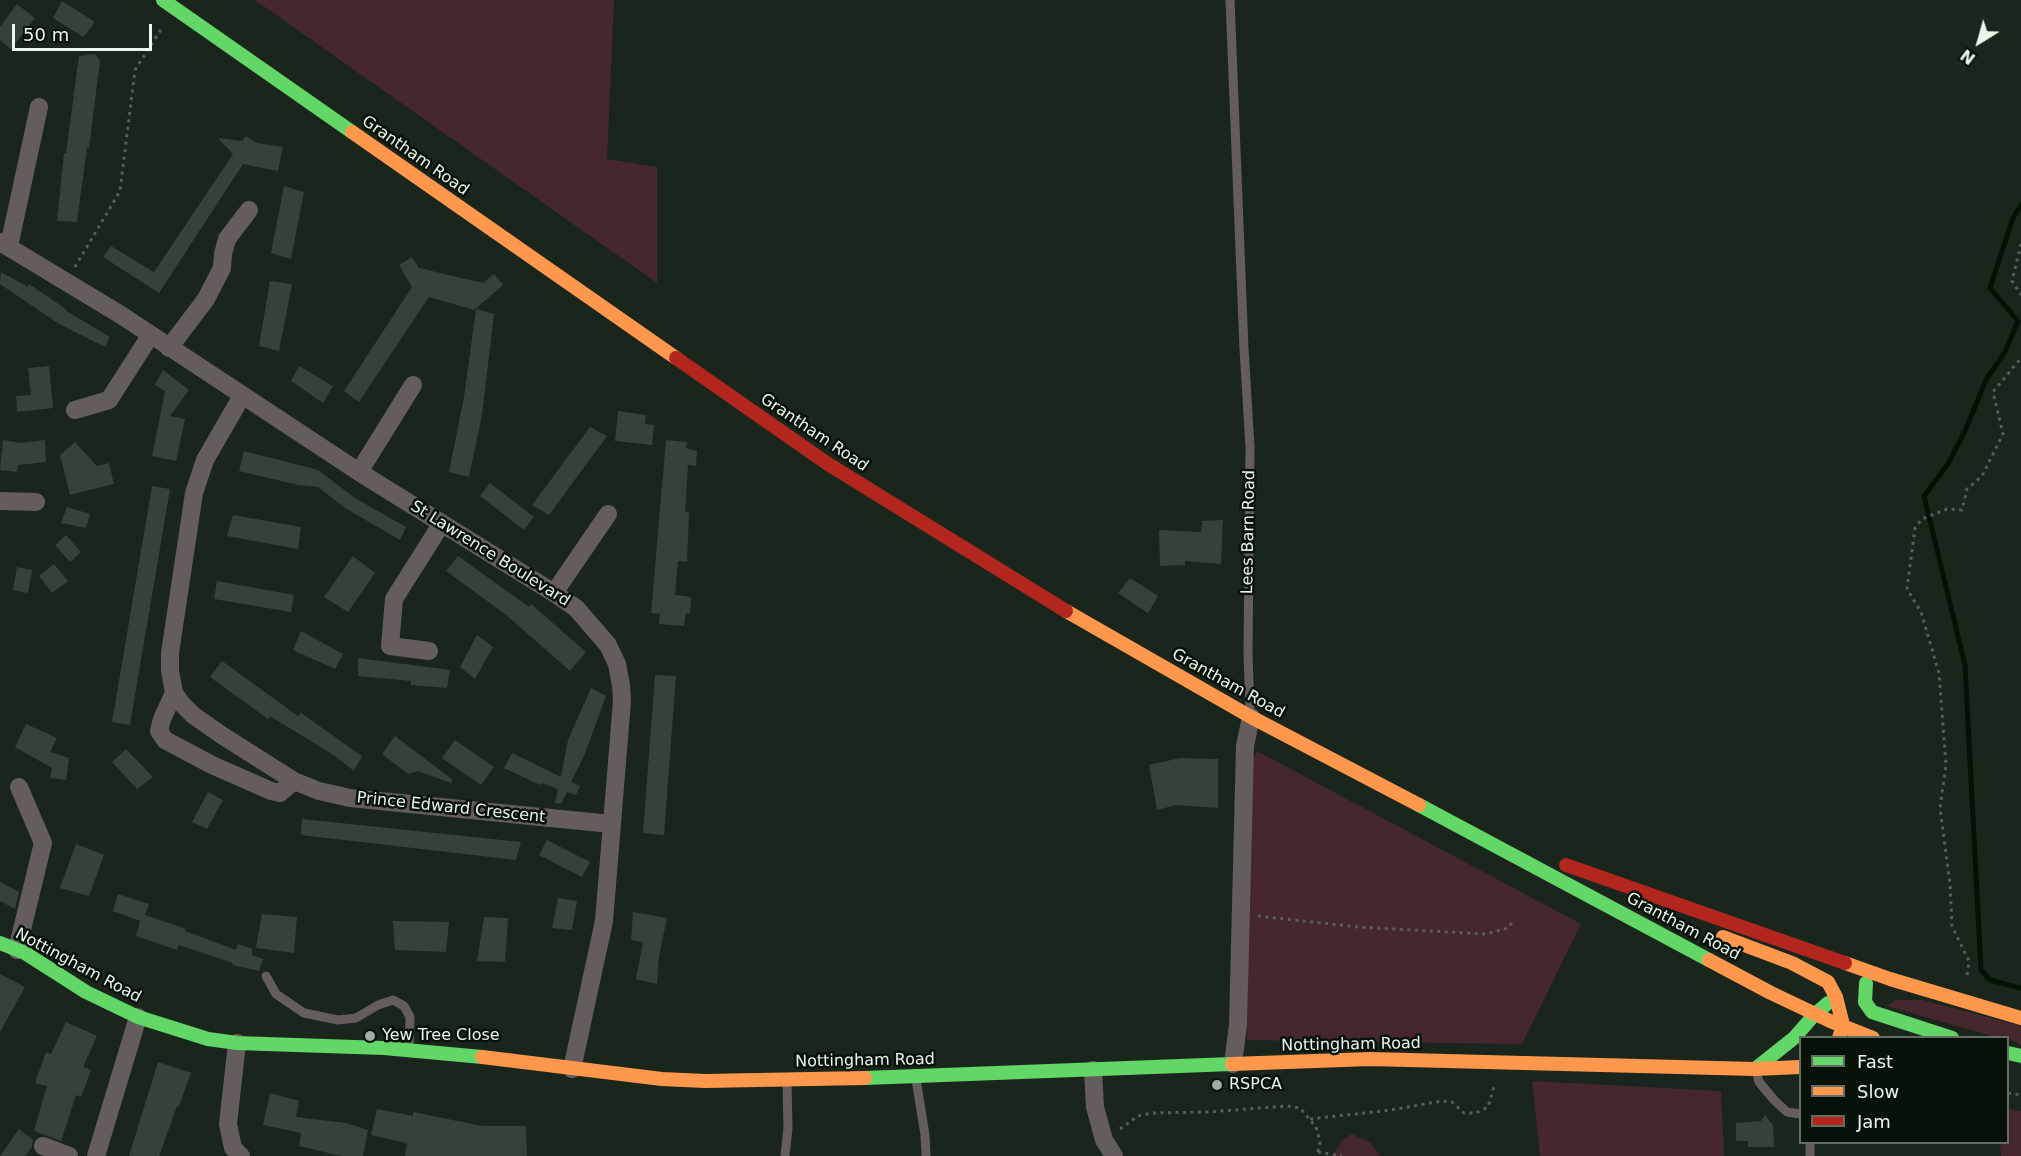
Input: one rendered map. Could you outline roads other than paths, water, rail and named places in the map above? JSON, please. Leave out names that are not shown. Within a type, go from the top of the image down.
[{"type":"main road","name":"Grantham Road","points":[[163,0],[828,464],[1046,600],[1251,717],[1481,837],[1771,993],[1815,1014],[1841,1031],[1864,1036]]},
{"type":"main road","name":"Grantham Road","points":[[1481,837],[1618,882],[1890,979],[2021,1018]]},
{"type":"main road","points":[[1618,882],[1653,910]]},
{"type":"main road","points":[[1706,930],[1804,969],[1828,982],[1836,997],[1841,1031]]},
{"type":"main road","name":"Nottingham Road","points":[[8,946],[51,968],[86,992],[138,1017],[207,1039],[495,1058],[662,1079],[705,1081],[915,1077],[1370,1059],[1755,1069],[1799,1067]]},
{"type":"main road","points":[[1755,1069],[1794,1038],[1815,1014],[1836,997],[1866,983],[1890,979]]},
{"type":"main road","points":[[1866,983],[1865,1002],[1872,1012],[1946,1036]]},
{"type":"street","points":[[4,244],[39,107]]},
{"type":"street","points":[[169,348],[206,299],[222,268],[228,239],[249,210]]},
{"type":"street","name":"St Lawrence Boulevard","points":[[4,244],[67,281],[359,472],[554,593],[576,608],[608,645],[617,664],[622,700],[604,921],[572,1069]]},
{"type":"street","points":[[75,410],[109,400],[150,336]]},
{"type":"street","points":[[359,472],[413,385]]},
{"type":"street","points":[[242,396],[206,460],[194,493],[170,653],[174,693],[159,731],[165,740],[212,765],[271,791],[280,793],[294,781]]},
{"type":"street","points":[[0,501],[36,502]]},
{"type":"street","points":[[554,593],[608,514]]},
{"type":"street","points":[[429,651],[390,646],[394,599],[442,523]]},
{"type":"street","name":"Prince Edward Crescent","points":[[174,693],[193,715],[294,781],[319,791],[350,798],[611,824]]},
{"type":"street","name":"Lees Barn Road","points":[[1233,1064],[1238,1025],[1245,746],[1251,717]]},
{"type":"street","points":[[8,946],[43,843],[19,787]]},
{"type":"street","points":[[96,1156],[138,1017]]},
{"type":"street","points":[[237,1042],[228,1124],[233,1148],[241,1156]]},
{"type":"street","points":[[1094,1070],[1095,1107],[1104,1140],[1114,1156]]},
{"type":"street","points":[[43,1146],[69,1156]]},
{"type":"lane","name":"Lees Barn Road","points":[[1230,0],[1250,447],[1248,654],[1251,717]]},
{"type":"lane","points":[[266,976],[276,994],[304,1014],[338,1020],[356,1018],[378,1005],[393,1000],[399,1003],[404,1006],[410,1017],[408,1051]]},
{"type":"lane","points":[[1755,1069],[1759,1082],[1774,1100],[1787,1112],[1799,1114]]},
{"type":"lane","points":[[915,1077],[925,1135],[926,1156]]},
{"type":"lane","points":[[785,1156],[788,1128],[787,1080]]},
{"type":"waterway","points":[[2021,205],[2013,218],[1990,288],[2018,321],[2005,352],[1986,380],[1965,431],[1948,464],[1924,496],[1965,665],[1981,970],[1990,980],[2021,988]]},
{"type":"place","name":"Yew Tree Close","points":[[370,1036]]},
{"type":"place","name":"RSPCA","points":[[1217,1085]]}]
